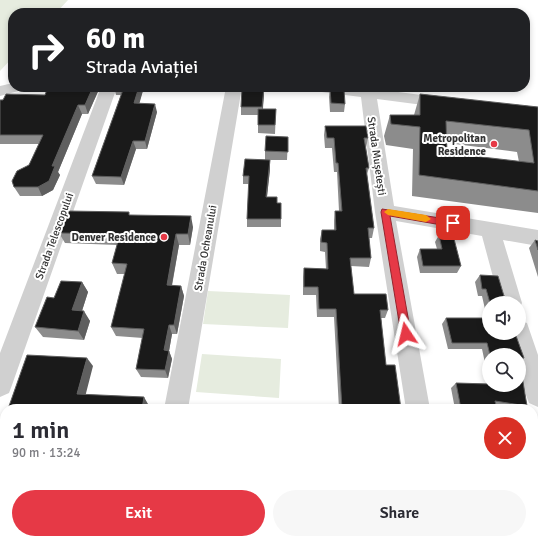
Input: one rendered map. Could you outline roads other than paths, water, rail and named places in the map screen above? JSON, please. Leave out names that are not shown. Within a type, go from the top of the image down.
[{"type":"street","name":"Strada Telescopului","points":[[0,385],[107,92]]},
{"type":"street","name":"Strada Ocheanului","points":[[177,404],[233,92]]},
{"type":"street","points":[[360,92],[461,105]]},
{"type":"street","name":"Strada Mușetești","points":[[368,93],[385,212],[417,404]]},
{"type":"street","points":[[385,212],[538,238]]},
{"type":"street","points":[[490,230],[509,296]]},
{"type":"street","points":[[522,340],[538,395]]},
{"type":"place","name":"Metropolitan Residence","points":[[494,144]]},
{"type":"place","name":"Denver Residence","points":[[164,237]]}]
